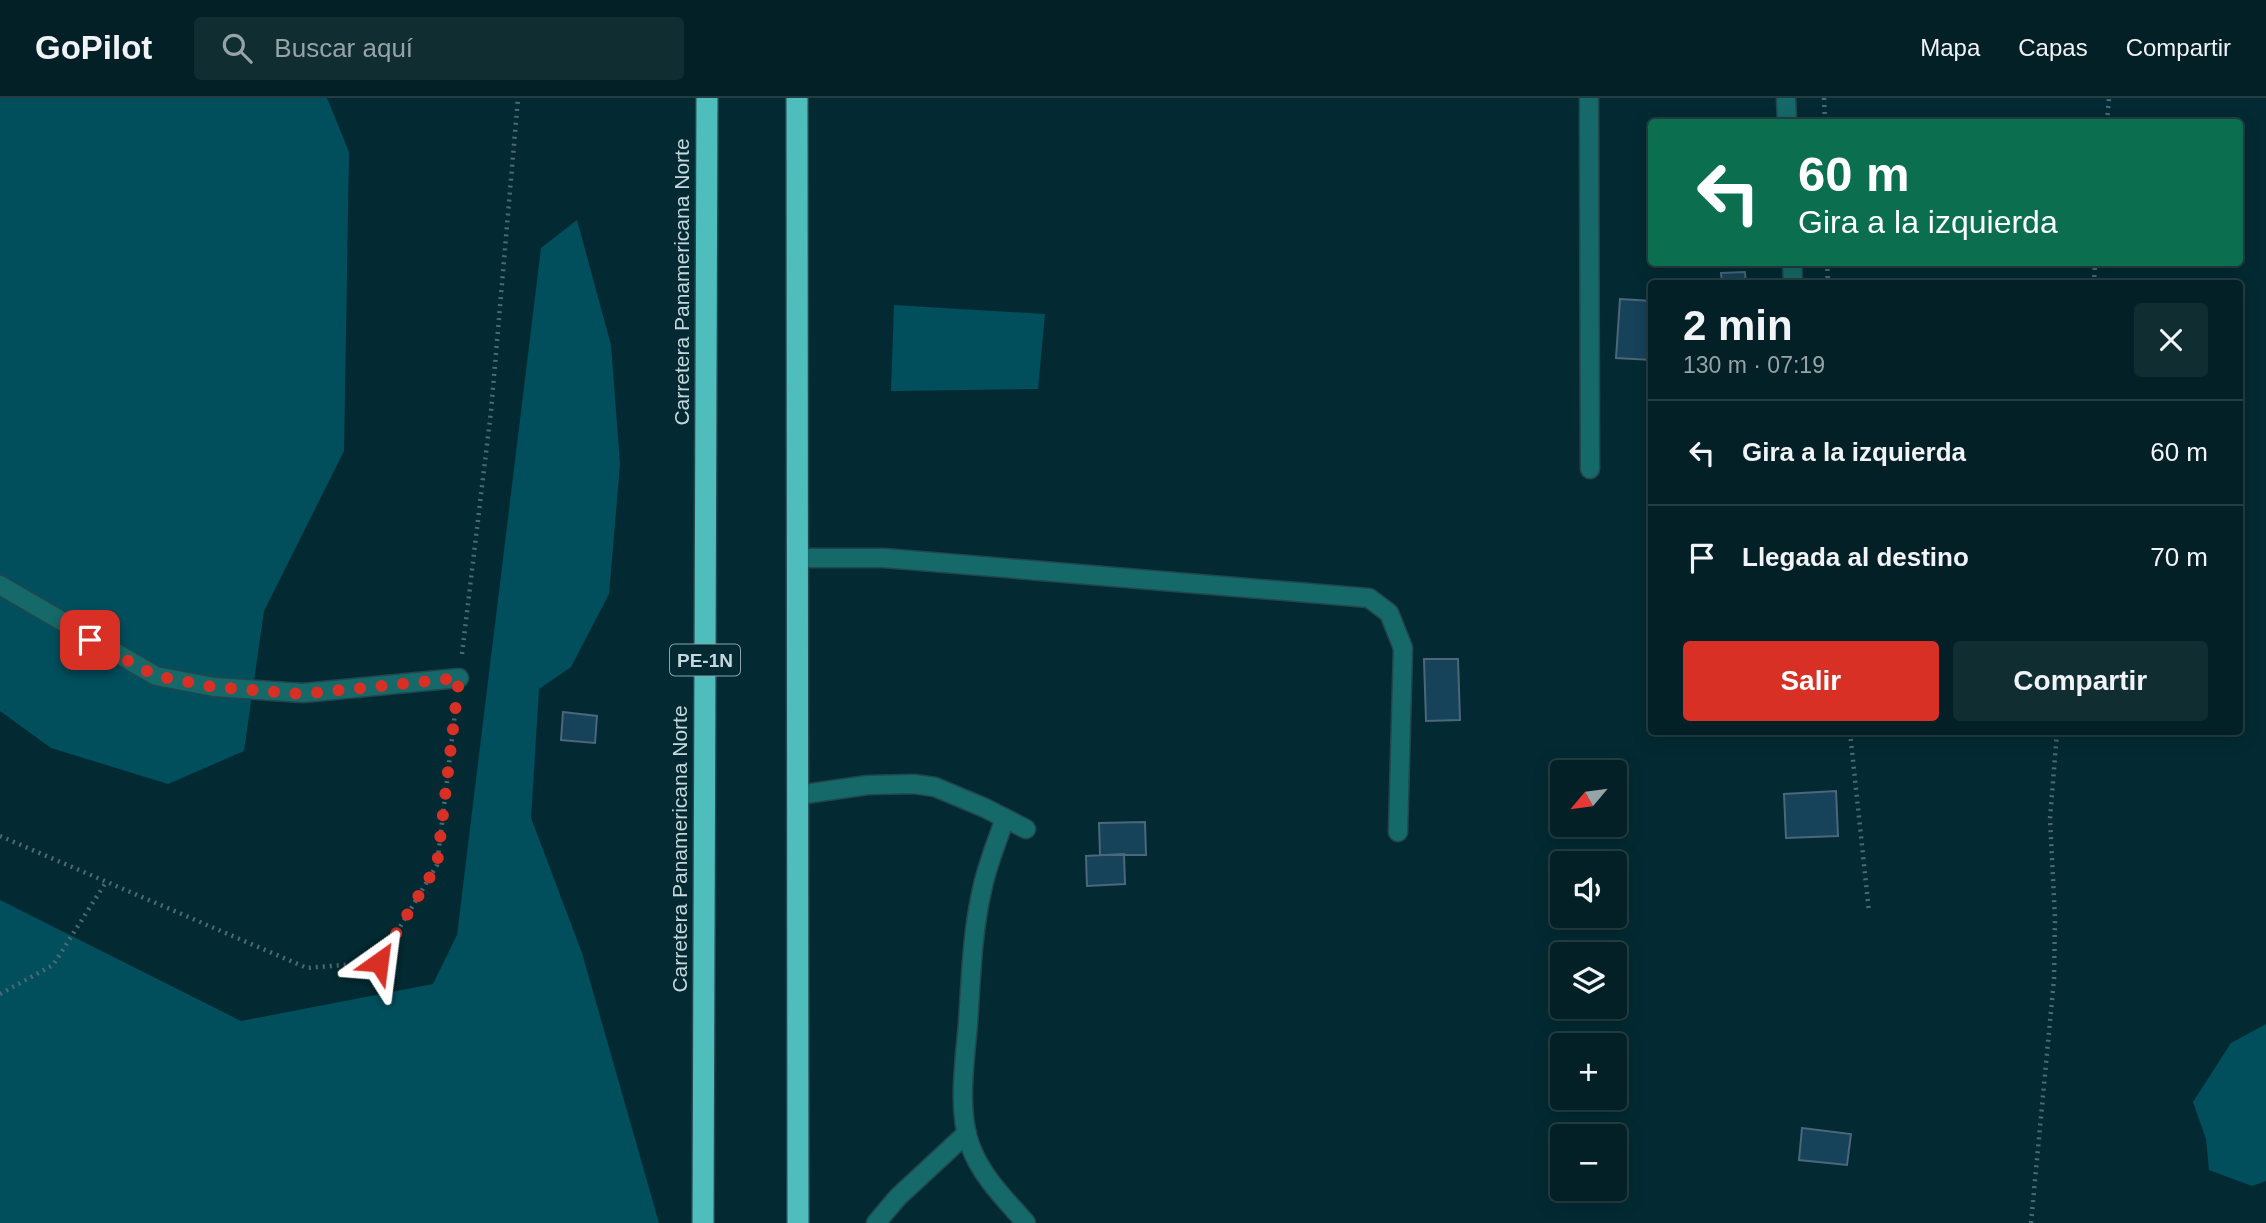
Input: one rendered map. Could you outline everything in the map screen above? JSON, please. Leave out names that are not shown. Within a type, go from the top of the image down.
[{"type":"highway","name":"Carretera Panamericana Norte","points":[[703,1223],[707,98]]},
{"type":"highway","points":[[797,98],[798,1223]]},
{"type":"lane","points":[[1589,98],[1590,469]]},
{"type":"lane","points":[[1786,98],[1787,119]]},
{"type":"lane","points":[[797,558],[884,558],[1369,598],[1389,613],[1403,648],[1398,832]]},
{"type":"lane","points":[[0,585],[156,676],[214,687],[303,694],[459,678]]},
{"type":"lane","points":[[797,795],[868,785],[914,784],[935,787],[1026,829]]},
{"type":"lane","points":[[1005,818],[982,888],[975,936],[964,1087],[967,1133],[976,1160],[985,1175],[1026,1223]]},
{"type":"lane","points":[[876,1223],[898,1197],[967,1133]]},
{"type":"path","points":[[0,836],[307,968],[379,962],[437,865],[491,411],[518,98]]},
{"type":"path","points":[[1824,98],[1825,119]]},
{"type":"path","points":[[2107,119],[2109,98]]},
{"type":"path","points":[[1850,735],[1869,912]]},
{"type":"path","points":[[2031,1223],[2054,979],[2055,918],[2050,819],[2057,735]]},
{"type":"path","points":[[0,994],[53,965],[106,882]]},
{"type":"shaded area","points":[[0,98],[327,98],[349,152],[344,451],[264,611],[244,751],[168,784],[51,748],[0,711]]},
{"type":"shaded area","points":[[577,220],[611,345],[620,464],[609,594],[571,667],[539,689],[531,818],[582,953],[659,1223],[0,1223],[0,900],[241,1021],[433,984],[457,935],[541,248]]},
{"type":"shaded area","points":[[894,305],[1045,314],[1038,389],[891,391]]},
{"type":"shaded area","points":[[2266,1024],[2266,1181],[2252,1186],[2209,1170],[2206,1139],[2193,1102],[2231,1043]]},
{"type":"building","points":[[1745,272],[1746,280],[1722,280],[1721,273]]},
{"type":"building","points":[[1620,299],[1648,301],[1648,360],[1616,358]]},
{"type":"building","points":[[1424,659],[1458,659],[1460,720],[1426,721]]},
{"type":"building","points":[[563,712],[597,716],[595,743],[561,740]]},
{"type":"building","points":[[1836,791],[1838,836],[1786,838],[1784,794]]},
{"type":"building","points":[[1145,822],[1146,855],[1100,855],[1099,823]]},
{"type":"building","points":[[1124,854],[1125,884],[1087,886],[1086,856]]},
{"type":"building","points":[[1802,1128],[1851,1134],[1847,1165],[1799,1160]]},
{"type":"route","points":[[90,640],[156,676],[214,687],[303,694],[459,678],[437,865],[379,962]]}]
